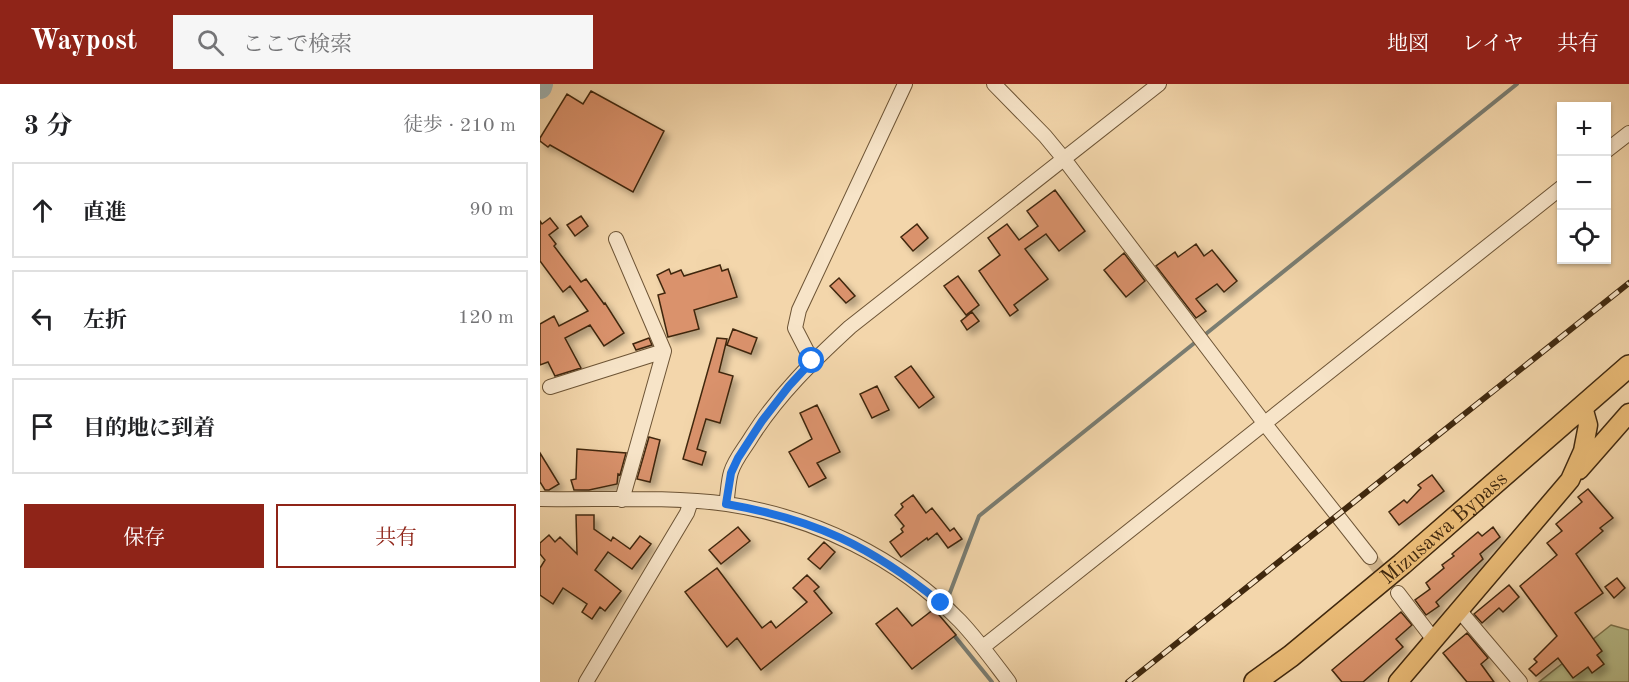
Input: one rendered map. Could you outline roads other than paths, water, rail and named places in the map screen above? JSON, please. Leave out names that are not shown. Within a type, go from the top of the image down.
[{"type":"highway","name":"Mizusawa Bypass","points":[[1255,682],[1291,656],[1402,564],[1629,366]]},
{"type":"main road","points":[[1570,480],[1583,452],[1588,424],[1583,406]]},
{"type":"main road","points":[[1398,682],[1629,413]]},
{"type":"street","points":[[812,361],[795,328],[799,310],[905,84]]},
{"type":"street","points":[[994,84],[1045,136],[1064,159],[1265,424],[1370,557]]},
{"type":"street","points":[[726,504],[731,473],[738,458],[762,421],[812,361],[850,327],[1159,84]]},
{"type":"street","points":[[1611,147],[1629,133]]},
{"type":"street","points":[[983,647],[1557,191]]},
{"type":"street","points":[[616,239],[664,351],[622,500]]},
{"type":"street","points":[[550,387],[664,351]]},
{"type":"street","points":[[540,499],[691,501],[726,504],[789,517],[816,526],[860,547],[910,578],[941,603],[983,647],[1009,682]]},
{"type":"street","points":[[586,682],[687,513],[691,501]]},
{"type":"street","points":[[1398,593],[1434,640]]},
{"type":"street","points":[[1459,610],[1520,682]]},
{"type":"waterway","points":[[946,603],[979,516],[1517,84]]},
{"type":"waterway","points":[[953,634],[992,682]]},
{"type":"tunnel","points":[[1370,557],[1398,593]]},
{"type":"railway","points":[[1128,682],[1629,283]]}]
